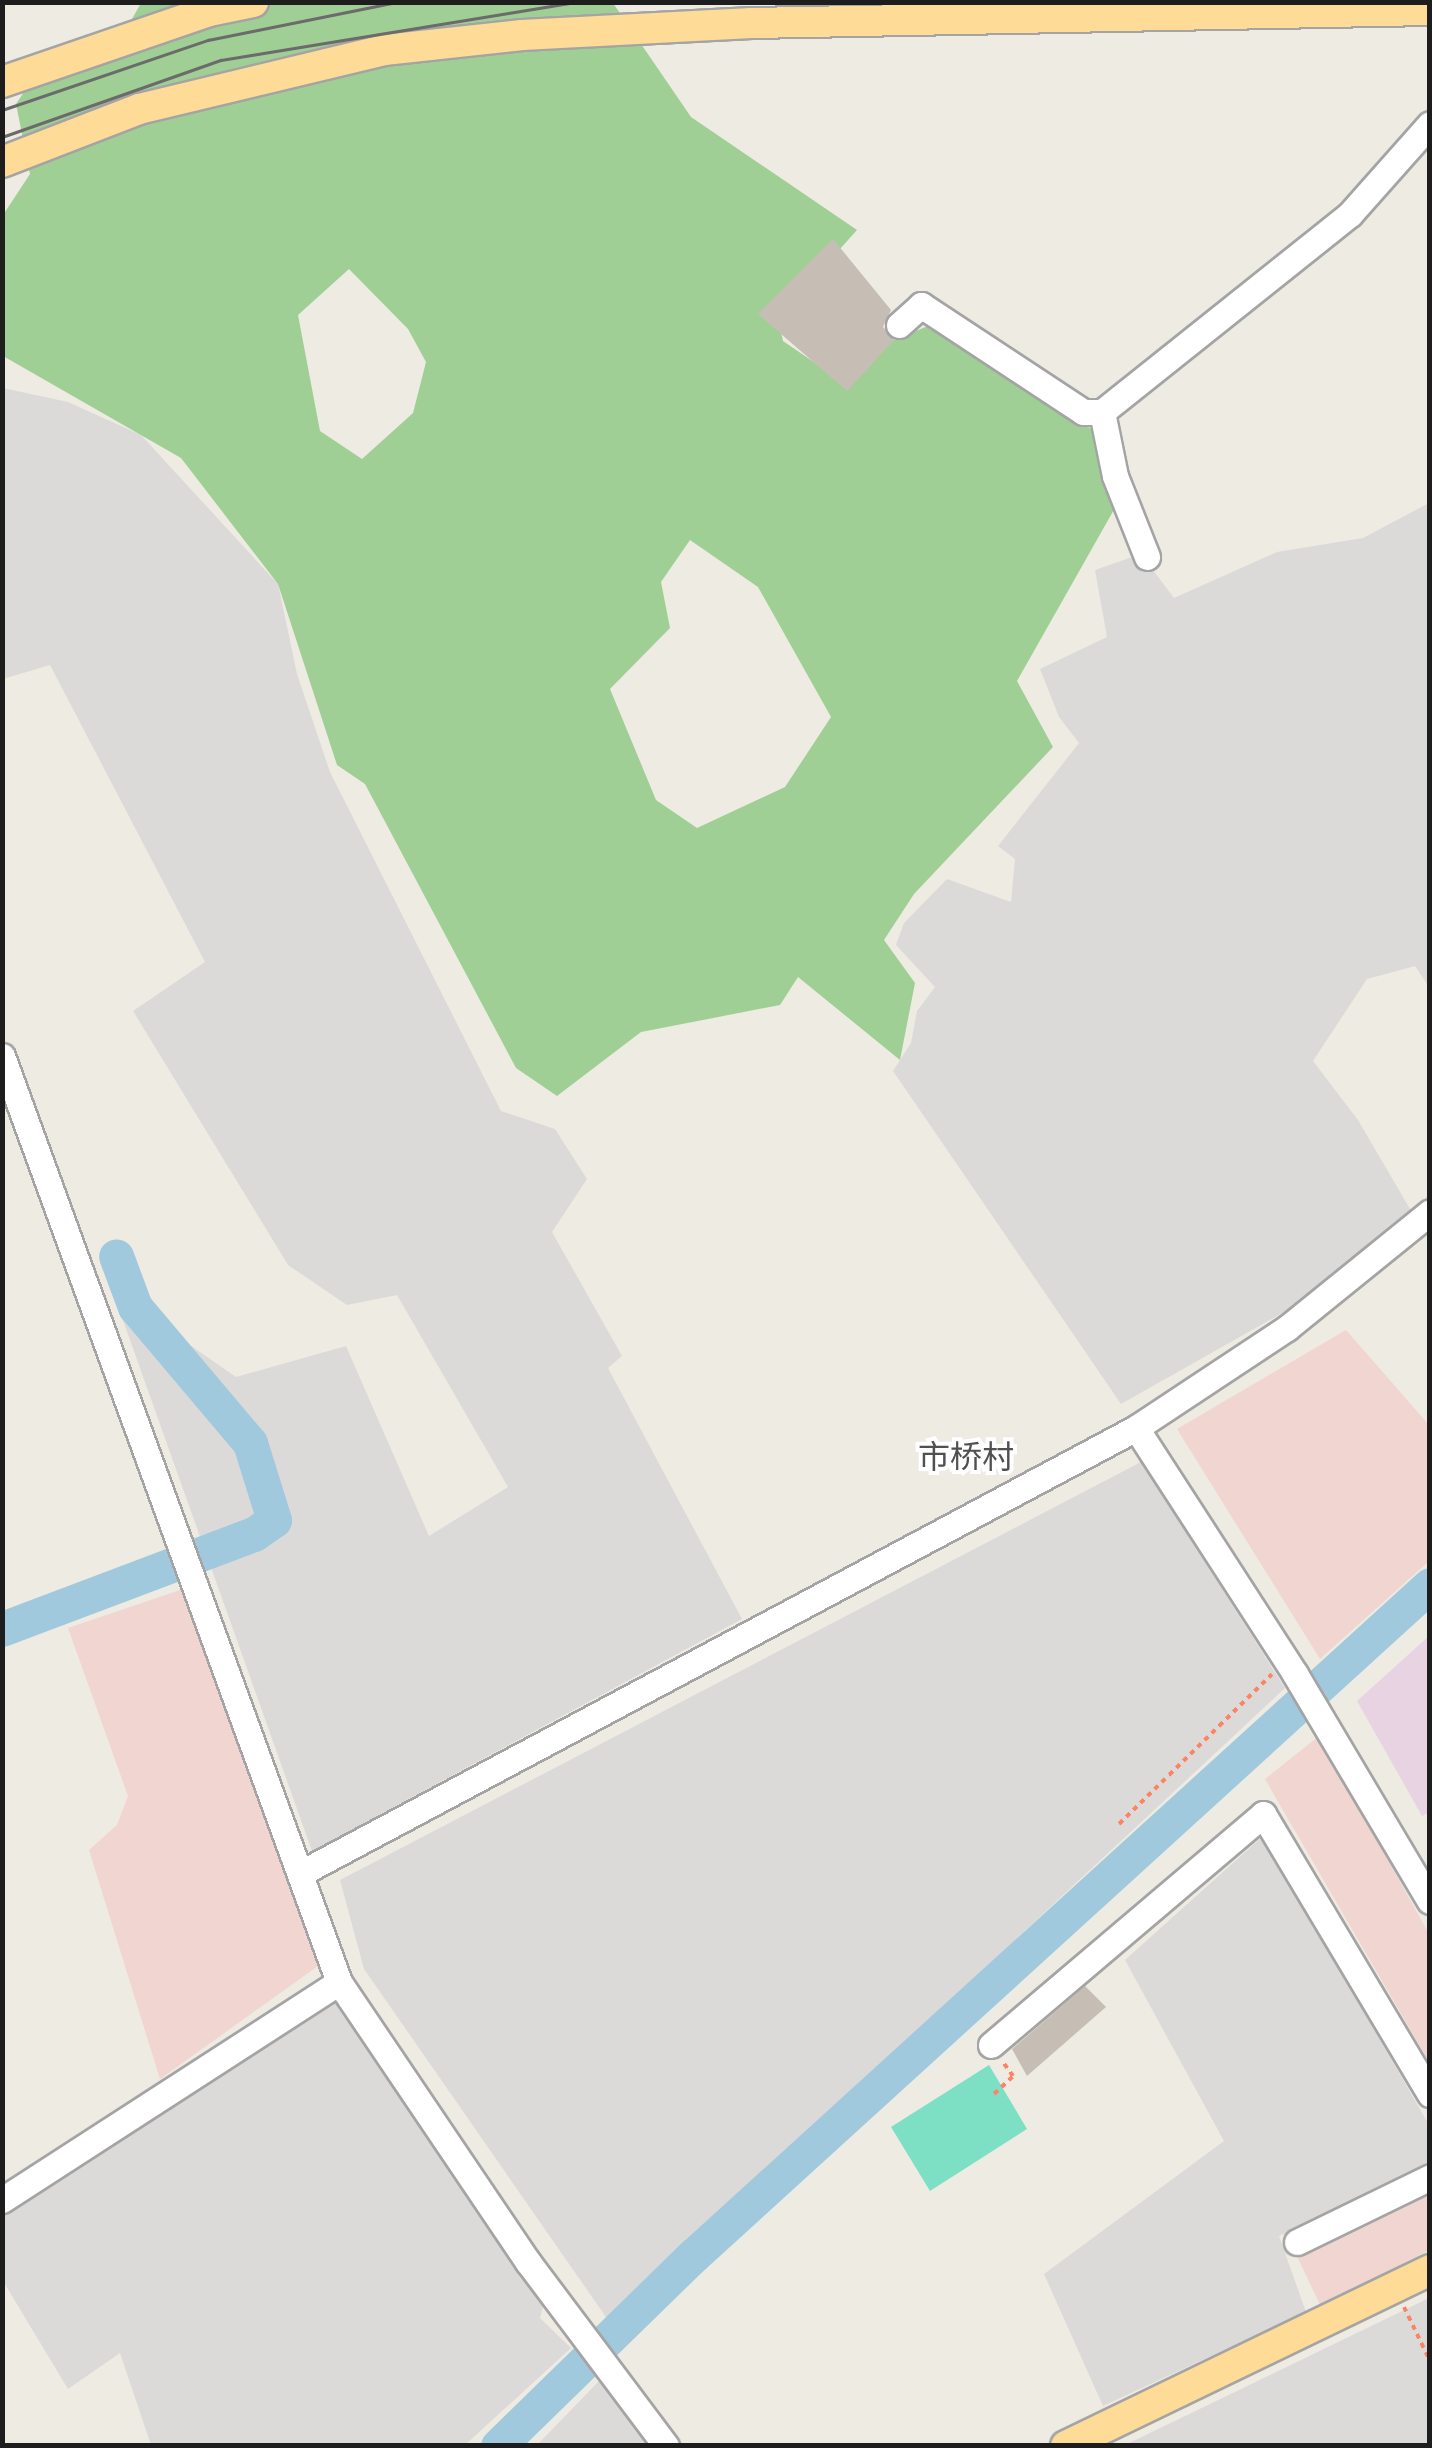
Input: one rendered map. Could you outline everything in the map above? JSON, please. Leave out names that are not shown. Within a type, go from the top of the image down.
[{"type":"main road","points":[[2,82],[209,11],[253,2]]},
{"type":"main road","points":[[2,162],[139,110],[384,50],[463,41],[752,24],[1430,10]]},
{"type":"main road","points":[[1066,2446],[1430,2270]]},
{"type":"street","points":[[899,325],[921,306],[1083,412],[1102,412],[1350,214],[1430,124]]},
{"type":"street","points":[[1102,412],[1115,476],[1146,558]]},
{"type":"street","points":[[2,1056],[339,1982],[528,2262],[612,2366],[666,2446]]},
{"type":"street","points":[[301,1873],[1136,1428],[1287,1328],[1430,1212]]},
{"type":"street","points":[[1136,1428],[1291,1667],[1430,1901]]},
{"type":"street","points":[[991,2045],[1263,1814],[1430,2094]]},
{"type":"street","points":[[2,2200],[339,1982]]},
{"type":"street","points":[[1296,2242],[1430,2177]]},
{"type":"path","points":[[1119,1824],[1291,1667]]},
{"type":"path","points":[[991,2045],[1013,2076],[994,2094]]},
{"type":"path","points":[[1395,2286],[1430,2362]]},
{"type":"shaded area","points":[[3,388],[68,402],[141,435],[278,584],[297,674],[330,772],[501,1111],[555,1129],[587,1179],[552,1232],[622,1356],[608,1368],[742,1619],[312,1851],[120,1312],[135,1307],[236,1377],[346,1346],[429,1536],[508,1487],[397,1295],[347,1305],[288,1265],[133,1011],[205,962],[50,665],[3,679]]},
{"type":"shaded area","points":[[1429,503],[1429,987],[1415,966],[1367,979],[1313,1061],[1358,1120],[1424,1233],[1121,1404],[893,1071],[911,1043],[917,1011],[935,987],[896,945],[904,923],[947,879],[1011,902],[1015,859],[998,846],[1079,743],[1059,717],[1040,669],[1107,637],[1095,570],[1141,554],[1174,598],[1277,552],[1363,538]]},
{"type":"shaded area","points":[[1346,1330],[1429,1425],[1429,1561],[1320,1659],[1177,1429]]},
{"type":"shaded area","points":[[1141,1462],[1285,1688],[608,2320],[364,1969],[340,1880]]},
{"type":"shaded area","points":[[186,1588],[325,1961],[160,2079],[89,1850],[117,1825],[128,1796],[68,1628]]},
{"type":"shaded area","points":[[1429,1636],[1430,1812],[1422,1816],[1357,1701]]},
{"type":"shaded area","points":[[1319,1736],[1429,1934],[1429,2062],[1265,1779]]},
{"type":"shaded area","points":[[1263,1836],[1429,2125],[1429,2165],[1279,2236],[1306,2312],[1103,2406],[1044,2274],[1224,2141],[1125,1960]]},
{"type":"shaded area","points":[[338,1989],[546,2294],[540,2318],[571,2348],[465,2445],[151,2445],[120,2353],[68,2389],[3,2281],[3,2202]]},
{"type":"shaded area","points":[[1429,2187],[1429,2250],[1321,2307],[1297,2256]]},
{"type":"shaded area","points":[[1429,2298],[1429,2445],[1125,2445]]},
{"type":"shaded area","points":[[603,2377],[649,2445],[536,2446]]},
{"type":"green space","points":[[141,3],[613,3],[691,117],[857,230],[778,318],[783,341],[824,369],[935,323],[1115,445],[1124,492],[1017,681],[1053,747],[914,894],[884,940],[915,983],[900,1060],[798,977],[780,1005],[641,1032],[557,1096],[516,1068],[365,784],[337,765],[278,584],[181,458],[3,356],[3,215],[30,174],[16,104],[44,62],[123,35]],"holes":[[[349,269],[408,329],[426,362],[413,413],[362,459],[320,431],[298,315]],[[690,540],[758,587],[831,717],[785,787],[697,828],[656,800],[610,689],[670,628],[661,582]]]},
{"type":"green space","points":[[989,2065],[1027,2129],[930,2191],[891,2127]]},
{"type":"building","points":[[833,239],[891,310],[883,327],[894,340],[847,391],[758,314]]},
{"type":"building","points":[[1085,1986],[1106,2007],[1027,2076],[1012,2049]]},
{"type":"waterway","points":[[2,1629],[254,1534],[274,1520],[250,1443],[135,1307],[116,1256]]},
{"type":"waterway","points":[[498,2446],[694,2255],[1430,1585]]},
{"type":"tram line","points":[[2,110],[208,40],[396,2]]},
{"type":"tram line","points":[[2,137],[221,60],[575,2]]},
{"type":"district","name":"市桥村","points":[[966,1457]]}]
